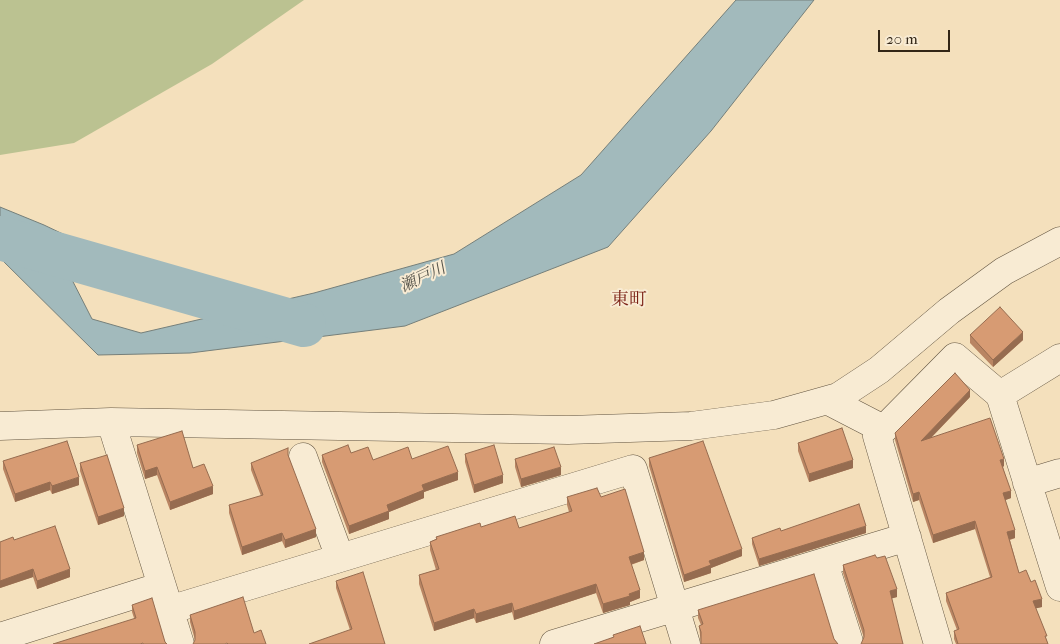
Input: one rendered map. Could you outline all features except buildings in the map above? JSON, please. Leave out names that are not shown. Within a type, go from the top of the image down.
[{"type":"street","points":[[0,426],[111,422],[568,430],[691,426],[774,415],[838,397],[879,370],[949,311],[1004,271],[1060,241]]},
{"type":"street","points":[[938,644],[877,436],[955,357],[1000,395],[1060,587]]},
{"type":"street","points":[[1000,395],[1060,358]]},
{"type":"street","points":[[827,400],[883,429]]},
{"type":"street","points":[[111,422],[180,644]]},
{"type":"street","points":[[302,457],[340,558]]},
{"type":"street","points":[[0,637],[340,558],[633,469],[686,644]]},
{"type":"street","points":[[1027,482],[1060,473]]},
{"type":"street","points":[[554,644],[907,538]]},
{"type":"street","points":[[824,563],[849,642]]},
{"type":"green space","points":[[0,0],[304,0],[212,64],[74,143],[0,155]]},
{"type":"water","points":[[736,0],[814,0],[711,131],[608,247],[405,326],[190,353],[98,355],[0,258],[0,207],[44,225],[147,274],[66,268],[92,319],[141,333],[314,293],[454,254],[581,175]]},
{"type":"waterway","name":"瀬戸川","points":[[0,238],[304,325]]},
{"type":"district","name":"東町","points":[[629,301]]}]
